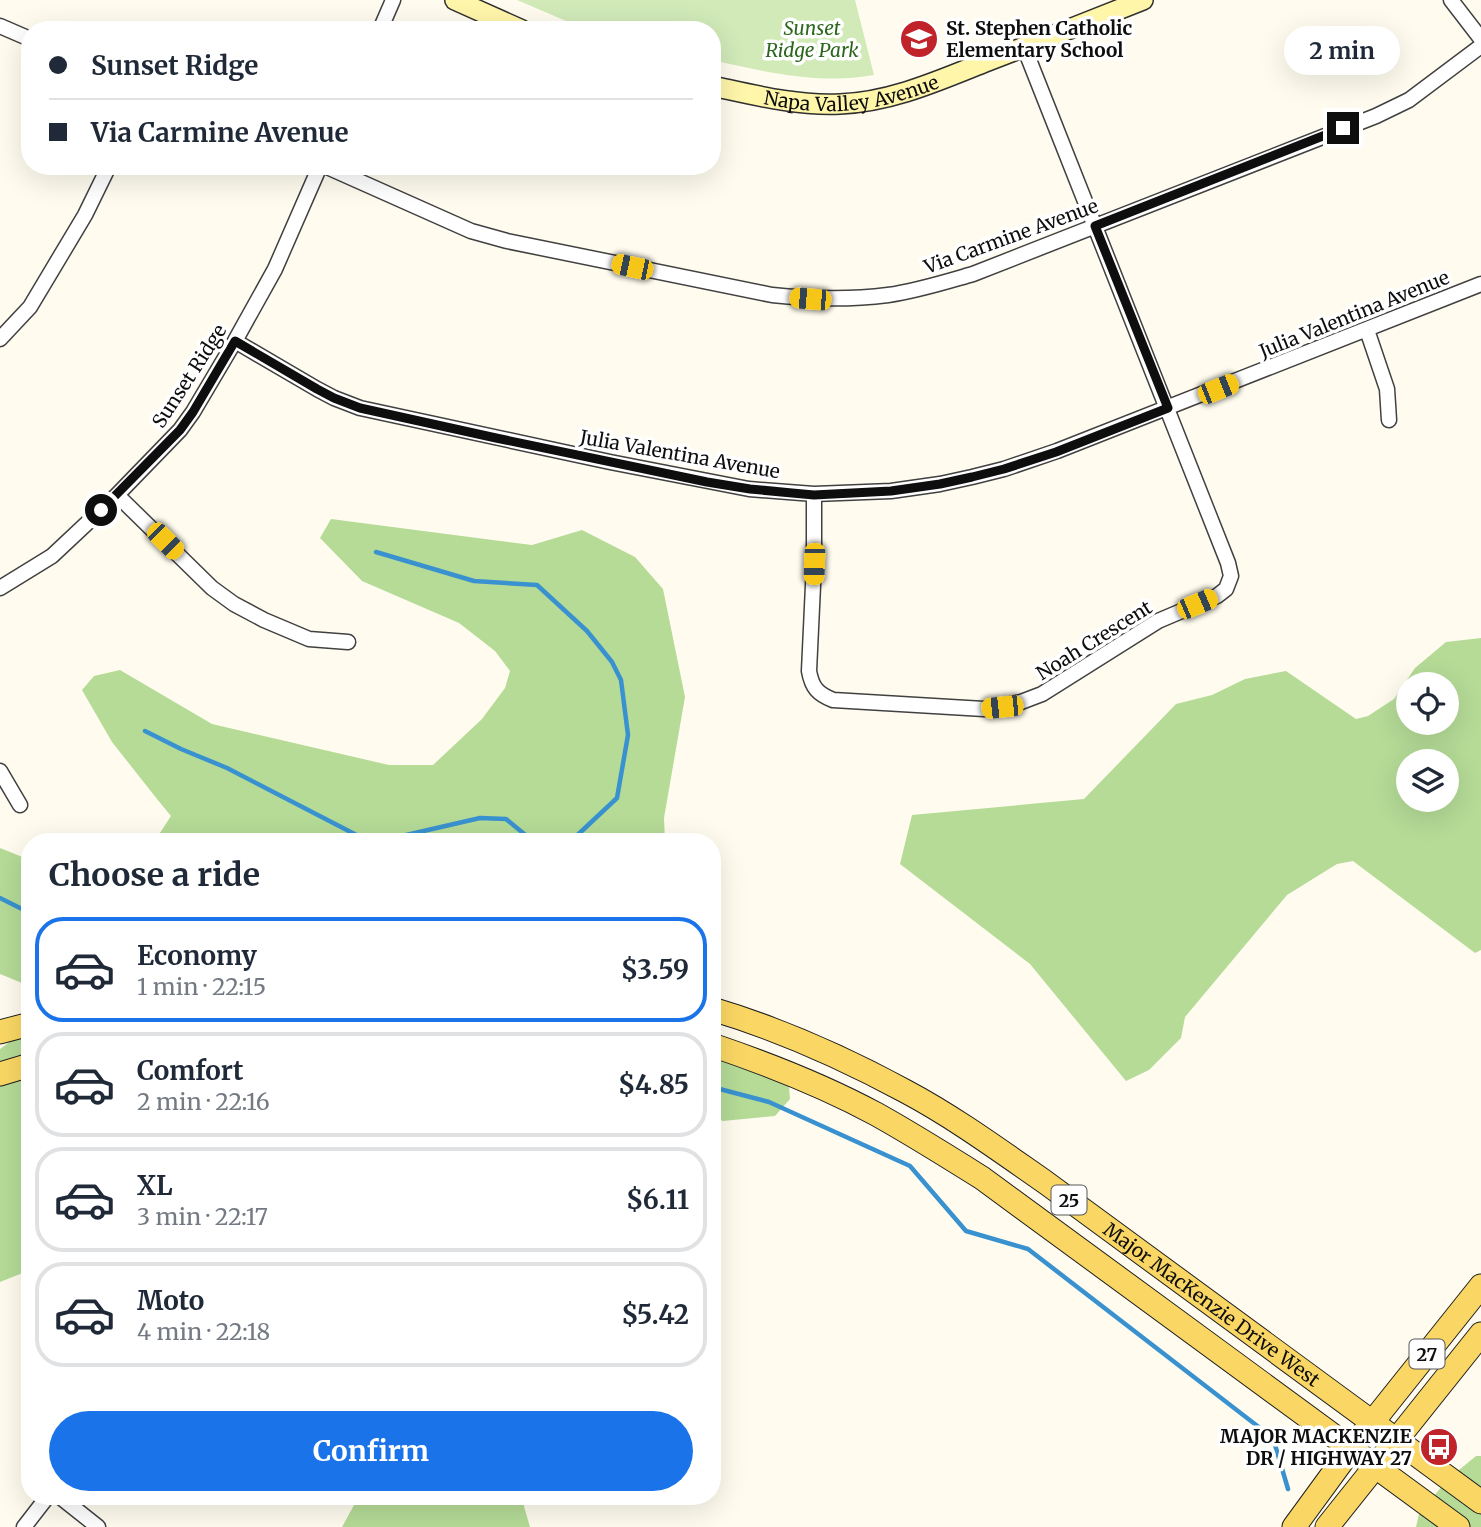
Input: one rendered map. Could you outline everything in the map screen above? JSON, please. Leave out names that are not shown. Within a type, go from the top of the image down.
[{"type":"main road","name":"Major MacKenzie Drive West","points":[[721,1012],[792,1037],[849,1063],[906,1091],[977,1135],[1481,1502]]},
{"type":"main road","points":[[0,1032],[21,1026]]},
{"type":"main road","name":"Major MacKenzie Drive West","points":[[721,1048],[816,1085],[874,1113],[971,1171],[1458,1527]]},
{"type":"main road","points":[[0,1074],[21,1068]]},
{"type":"main road","name":"27","points":[[1294,1527],[1481,1286]]},
{"type":"main road","name":"27","points":[[1327,1527],[1481,1334]]},
{"type":"street","points":[[384,21],[393,0]]},
{"type":"street","points":[[455,0],[502,21]]},
{"type":"street","name":"Napa Valley Avenue","points":[[721,88],[816,105],[860,103],[903,93],[1143,0]]},
{"type":"street","points":[[1451,0],[1481,39]]},
{"type":"street","points":[[0,26],[21,35]]},
{"type":"street","name":"Via Carmine Avenue","points":[[343,175],[471,231],[495,238],[772,295],[810,299],[889,295],[973,274],[1376,116],[1409,100],[1481,46]]},
{"type":"street","points":[[1024,47],[1168,408]]},
{"type":"street","points":[[0,339],[30,307],[85,215],[105,175]]},
{"type":"street","name":"Sunset Ridge","points":[[0,588],[52,556],[117,495],[180,430],[235,341],[275,269],[319,175]]},
{"type":"street","name":"Julia Valentina Avenue","points":[[235,341],[317,389],[360,408],[707,482],[814,495],[891,491],[940,484],[1004,469],[1056,452],[1481,284]]},
{"type":"street","points":[[1367,330],[1387,388],[1389,420]]},
{"type":"street","name":"Noah Crescent","points":[[814,495],[809,671],[815,688],[822,696],[833,700],[984,709],[1021,702],[1042,694],[1158,621],[1226,589],[1231,576],[1228,564],[1168,408]]},
{"type":"street","points":[[117,495],[212,588],[234,604],[309,639],[348,642]]},
{"type":"street","points":[[0,771],[20,806]]},
{"type":"street","points":[[24,1527],[41,1505]]},
{"type":"street","points":[[71,1505],[98,1527]]},
{"type":"green space","name":"Sunset Ridge Park","points":[[517,0],[855,0],[874,75],[812,78],[721,62],[721,21],[566,21]]},
{"type":"green space","points":[[331,519],[532,545],[582,530],[635,557],[663,589],[685,697],[664,818],[665,833],[160,833],[171,816],[112,742],[82,690],[94,676],[120,670],[212,724],[389,765],[433,765],[482,719],[505,688],[510,671],[495,651],[459,623],[362,581],[320,538]]},
{"type":"green space","points":[[1481,638],[1481,950],[1475,953],[1353,861],[1337,864],[1287,895],[1185,1017],[1181,1038],[1149,1070],[1126,1081],[1030,964],[900,864],[912,815],[1084,799],[1176,704],[1212,695],[1245,679],[1286,671],[1356,719],[1368,716],[1396,696],[1396,735],[1459,735],[1459,672],[1412,672],[1446,642]]},
{"type":"green space","points":[[0,848],[21,856],[21,983],[0,974]]},
{"type":"green space","points":[[21,1033],[21,1274],[0,1282],[0,1049]]},
{"type":"green space","points":[[721,1050],[735,1062],[789,1086],[790,1099],[775,1116],[723,1121]]},
{"type":"green space","points":[[1476,1456],[1481,1456],[1481,1527],[1416,1527],[1419,1514],[1448,1479]]},
{"type":"green space","points":[[354,1505],[524,1505],[530,1527],[342,1527]]},
{"type":"waterway","points":[[376,552],[474,581],[537,585],[587,631],[612,662],[621,680],[628,735],[617,798],[580,833]]},
{"type":"waterway","points":[[145,731],[227,768],[353,833]]},
{"type":"waterway","points":[[415,833],[480,818],[506,819],[523,833]]},
{"type":"waterway","points":[[0,898],[21,908]]},
{"type":"waterway","points":[[721,1089],[769,1102],[910,1166],[966,1231],[1028,1249],[1273,1438],[1288,1489]]},
{"type":"place","name":"St. Stephen Catholic Elementary School","points":[[919,39]]},
{"type":"place","name":"MAJOR MACKENZIE DR / HIGHWAY 27","points":[[1439,1447]]},
{"type":"route","points":[[101,510],[180,430],[235,341],[317,389],[360,408],[707,482],[814,495],[891,491],[940,484],[1004,469],[1056,452],[1168,408],[1095,226],[1343,128]]}]
